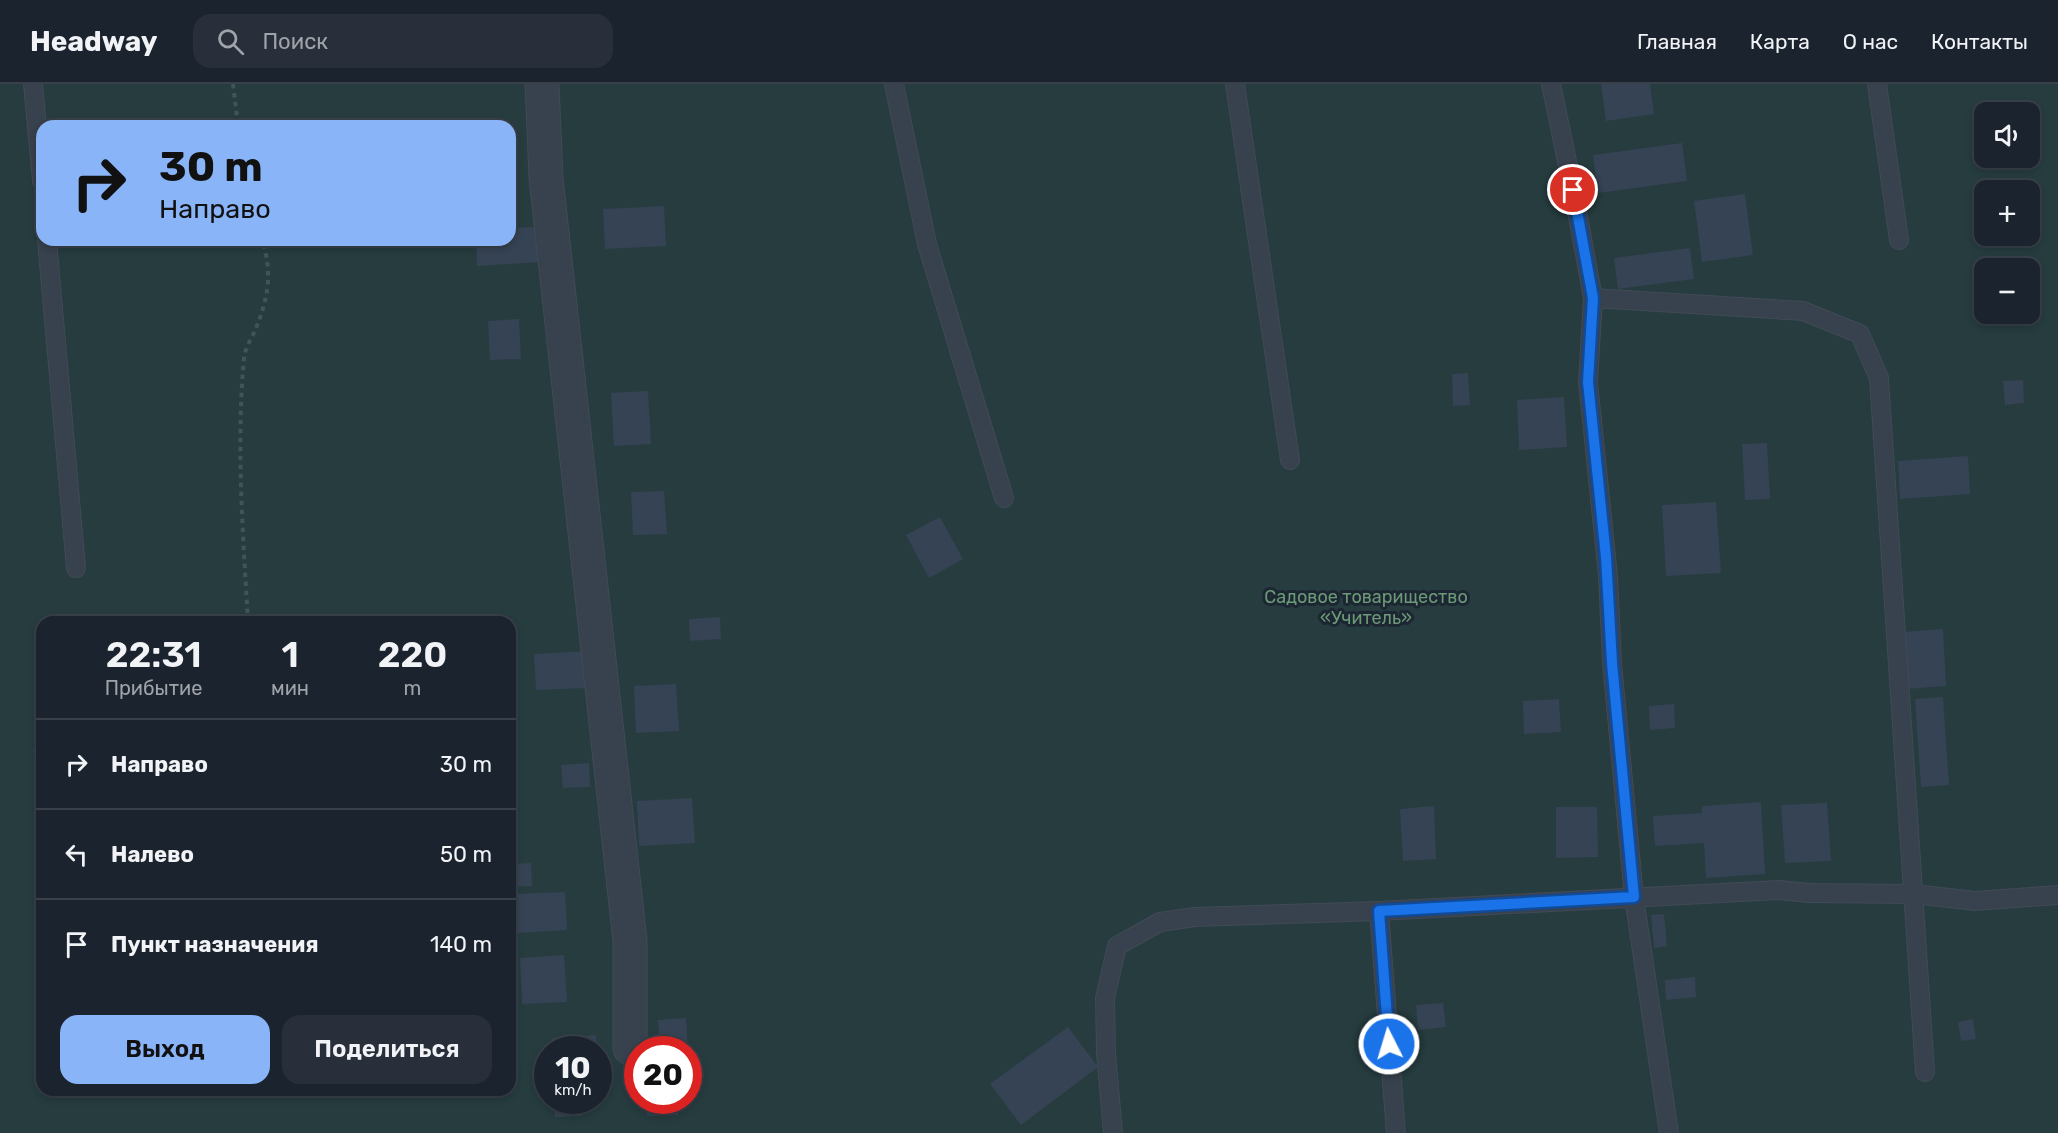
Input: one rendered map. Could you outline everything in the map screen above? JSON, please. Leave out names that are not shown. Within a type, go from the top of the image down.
[{"type":"street","points":[[542,84],[546,178],[630,941],[630,1036]]},
{"type":"lane","points":[[33,84],[36,120]]},
{"type":"lane","points":[[894,84],[927,244],[1004,498]]},
{"type":"lane","points":[[1235,84],[1290,460]]},
{"type":"lane","points":[[1551,84],[1593,298],[1588,382],[1607,565],[1612,663],[1634,897],[1669,1133]]},
{"type":"lane","points":[[1877,84],[1899,240]]},
{"type":"lane","points":[[48,246],[76,568]]},
{"type":"lane","points":[[1593,298],[1803,311],[1860,334],[1879,378],[1925,1072]]},
{"type":"lane","points":[[1113,1133],[1106,1053],[1105,998],[1117,946],[1160,922],[1195,917],[1379,911],[1779,890],[1809,894],[1914,894],[1975,901],[2058,895]]},
{"type":"lane","points":[[1379,911],[1396,1133]]},
{"type":"path","points":[[233,84],[237,120]]},
{"type":"path","points":[[248,616],[243,535],[241,419],[244,355],[266,305],[269,277],[264,246]]},
{"type":"green space","name":"Садовое товарищество «Учитель»","points":[[0,84],[2058,84],[2058,1133],[0,1133]]},
{"type":"building","points":[[1601,84],[1650,84],[1654,114],[1606,121]]},
{"type":"building","points":[[1682,143],[1687,181],[1598,193],[1593,155]]},
{"type":"building","points":[[1745,194],[1753,255],[1702,262],[1694,201]]},
{"type":"building","points":[[664,206],[666,246],[605,249],[603,209]]},
{"type":"building","points":[[540,227],[542,262],[477,266],[476,246],[516,246],[516,228]]},
{"type":"building","points":[[1690,248],[1694,279],[1618,289],[1614,258]]},
{"type":"building","points":[[519,319],[521,359],[490,360],[488,321]]},
{"type":"building","points":[[1468,373],[1470,405],[1453,406],[1452,374]]},
{"type":"building","points":[[2023,380],[2024,403],[2005,405],[2003,381]]},
{"type":"building","points":[[648,391],[651,444],[614,446],[611,393]]},
{"type":"building","points":[[1564,397],[1567,447],[1519,450],[1517,400]]},
{"type":"building","points":[[1767,443],[1770,499],[1745,500],[1742,444]]},
{"type":"building","points":[[1968,456],[1970,494],[1900,499],[1898,461]]},
{"type":"building","points":[[664,491],[667,534],[633,535],[631,492]]},
{"type":"building","points":[[1716,502],[1721,573],[1666,576],[1662,505]]},
{"type":"building","points":[[940,517],[963,559],[929,578],[906,535]]},
{"type":"building","points":[[720,617],[721,639],[690,641],[689,619]]},
{"type":"building","points":[[1943,629],[1946,686],[1907,689],[1903,632]]},
{"type":"building","points":[[587,651],[589,688],[536,690],[534,654]]},
{"type":"building","points":[[676,684],[679,731],[636,733],[634,686]]},
{"type":"building","points":[[1943,697],[1949,785],[1921,787],[1915,699]]},
{"type":"building","points":[[1559,699],[1561,732],[1524,734],[1523,701]]},
{"type":"building","points":[[1674,704],[1675,728],[1650,730],[1649,706]]},
{"type":"building","points":[[33,749],[36,749],[36,781]]},
{"type":"building","points":[[589,763],[590,787],[563,788],[561,765]]},
{"type":"building","points":[[692,798],[695,843],[639,846],[637,801]]},
{"type":"building","points":[[1761,802],[1765,874],[1706,878],[1704,843],[1655,846],[1653,816],[1702,813],[1702,806]]},
{"type":"building","points":[[1827,803],[1831,861],[1785,863],[1781,805]]},
{"type":"building","points":[[1434,806],[1436,859],[1403,861],[1400,809]]},
{"type":"building","points":[[1556,807],[1597,807],[1598,857],[1556,858]]},
{"type":"building","points":[[531,863],[532,886],[516,887],[516,864]]},
{"type":"building","points":[[565,892],[567,930],[517,933],[516,894]]},
{"type":"building","points":[[1664,914],[1667,946],[1654,948],[1651,915]]},
{"type":"building","points":[[564,955],[567,1002],[522,1004],[520,958]]},
{"type":"building","points":[[1695,977],[1696,997],[1666,1000],[1665,980]]},
{"type":"building","points":[[1443,1003],[1446,1027],[1418,1030],[1416,1005]]},
{"type":"building","points":[[686,1018],[687,1036],[659,1036],[658,1020]]},
{"type":"building","points":[[1973,1019],[1976,1039],[1961,1041],[1958,1022]]},
{"type":"building","points":[[1068,1027],[1098,1067],[1021,1125],[990,1084]]},
{"type":"building","points":[[555,1114],[582,1114],[582,1116],[555,1117]]},
{"type":"building","points":[[647,1114],[678,1115],[647,1116]]},
{"type":"route","points":[[1389,1044],[1379,911],[1634,897],[1612,663],[1608,576],[1588,382],[1593,298],[1573,190]]}]
